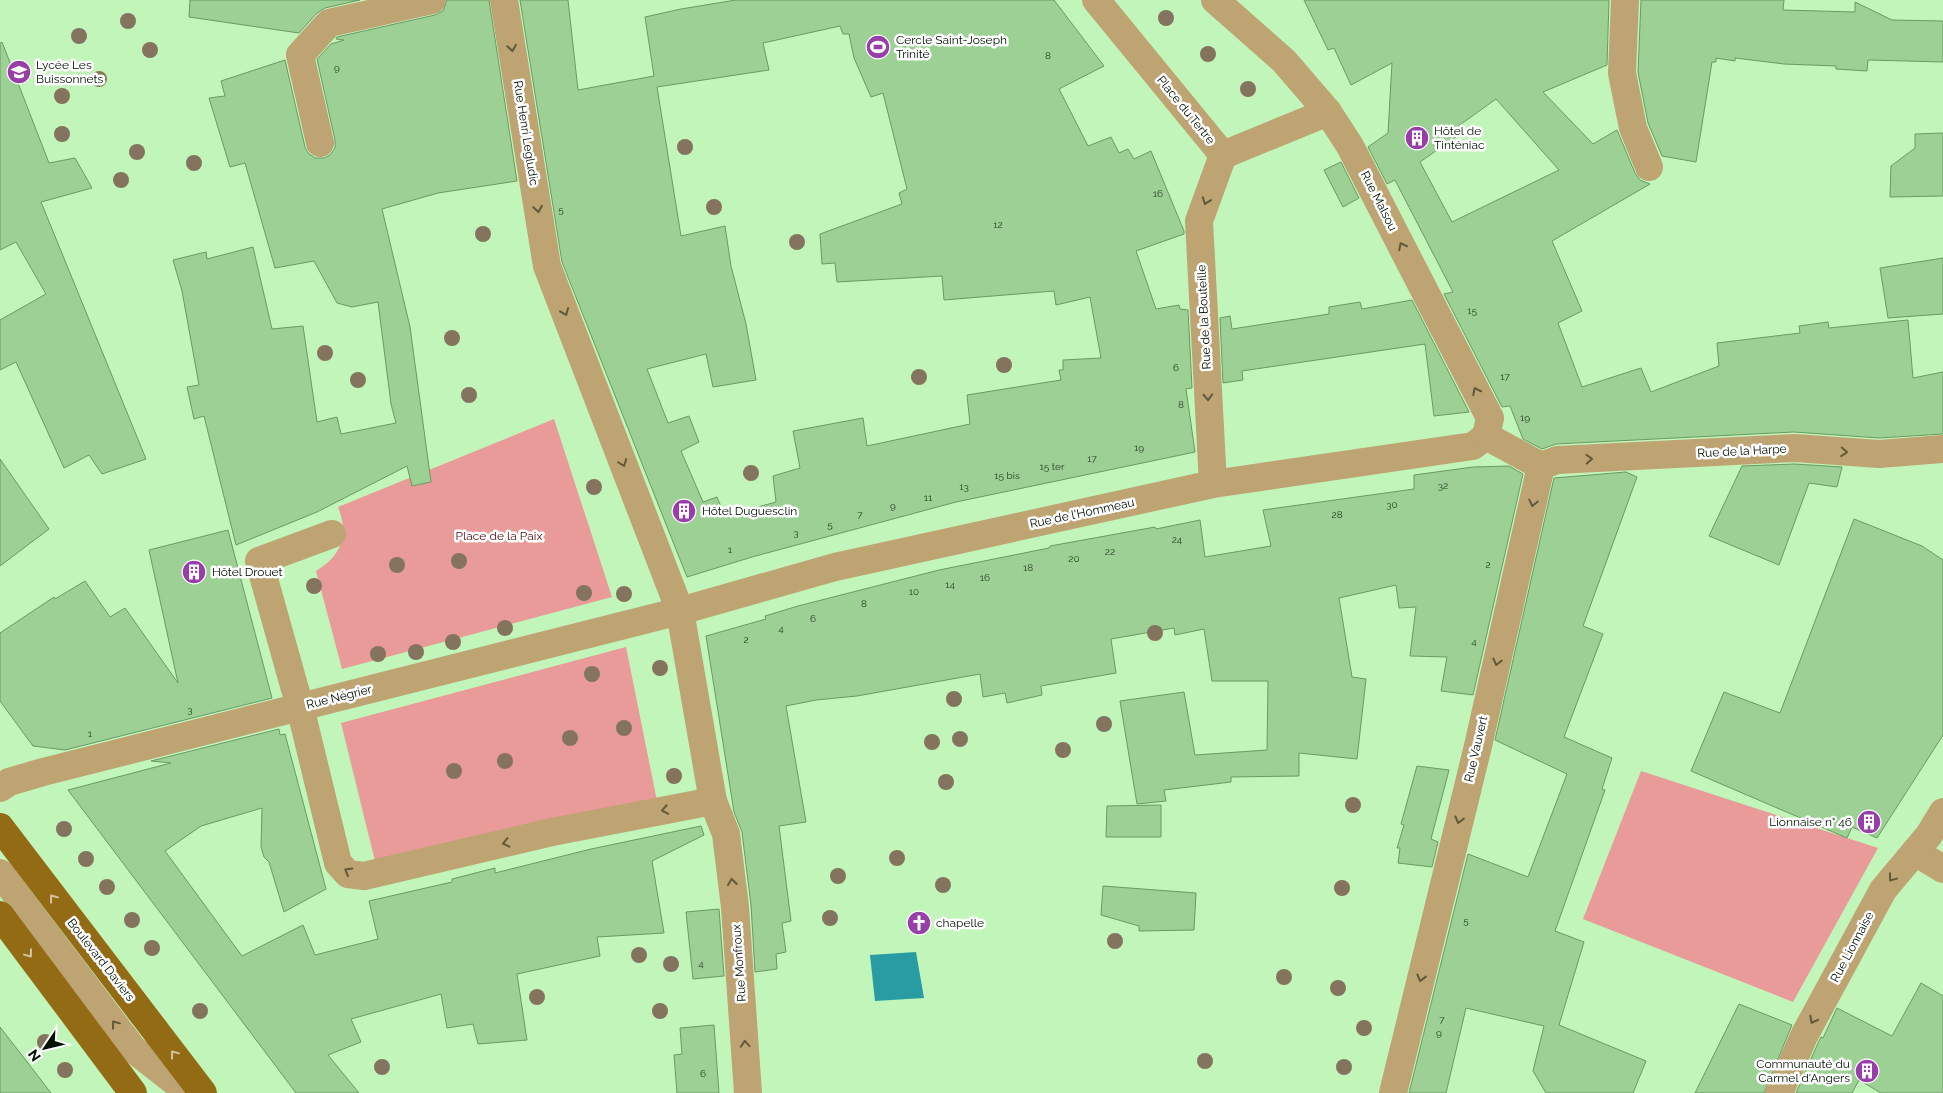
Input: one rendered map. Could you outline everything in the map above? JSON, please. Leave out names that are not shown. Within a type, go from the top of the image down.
[{"type":"main road","name":"Boulevard Daviers","points":[[0,827],[203,1093]]},
{"type":"main road","points":[[0,915],[132,1093]]},
{"type":"street","points":[[320,143],[300,55],[329,23],[432,0]]},
{"type":"street","name":"Rue Henri Legludic","points":[[504,0],[547,266],[680,610]]},
{"type":"street","name":"Place du Tertre","points":[[1096,0],[1223,155],[1328,112]]},
{"type":"street","name":"Rue Malsou","points":[[1215,0],[1284,61],[1328,112],[1350,146],[1490,418],[1486,436]]},
{"type":"street","points":[[1626,0],[1622,73],[1633,128],[1649,167]]},
{"type":"street","name":"Rue de la Bouteille","points":[[1213,484],[1199,221],[1223,155]]},
{"type":"street","points":[[1486,436],[1541,466]]},
{"type":"street","name":"Rue de l'Hommeau","points":[[680,610],[835,567],[1213,484],[1472,446],[1486,436]]},
{"type":"street","name":"Rue de la Harpe","points":[[1541,466],[1557,460],[1795,448],[1879,454],[1943,449]]},
{"type":"street","name":"Rue Vauvert","points":[[1393,1093],[1475,755],[1541,466]]},
{"type":"street","points":[[332,534],[260,561],[300,707],[338,863],[342,869],[356,876],[552,832],[713,802],[680,610]]},
{"type":"street","name":"Rue Négrier","points":[[0,788],[9,782],[42,772],[680,610]]},
{"type":"street","name":"Rue Monfroux","points":[[713,802],[726,834],[735,907],[748,1093]]},
{"type":"street","name":"Rue Lionnaise","points":[[1779,1093],[1804,1036],[1883,890],[1915,852],[1943,812]]},
{"type":"street","points":[[1915,852],[1943,869]]},
{"type":"street","points":[[0,874],[134,1049],[188,1093]]},
{"type":"green space","name":"Place de la Paix","points":[[554,419],[612,597],[342,669],[316,571],[332,558],[341,544],[343,526],[338,507]]},
{"type":"green space","points":[[626,647],[658,806],[375,861],[341,723]]},
{"type":"green space","points":[[1641,771],[1878,848],[1793,1002],[1583,919]]},
{"type":"water","points":[[916,952],[924,998],[875,1001],[870,955]]},
{"type":"building","points":[[190,0],[360,0],[325,8],[317,13],[299,33],[189,17]]},
{"type":"building","points":[[447,0],[489,0],[517,181],[438,193],[382,209],[410,327],[431,482],[412,486],[407,466],[317,512],[236,545],[204,416],[194,419],[187,387],[199,385],[182,291],[173,260],[206,252],[207,259],[253,247],[272,329],[303,326],[317,422],[337,417],[341,434],[396,423],[391,404],[378,302],[352,307],[337,303],[314,261],[275,268],[245,163],[230,167],[209,98],[225,96],[221,81],[285,60],[305,147],[308,153],[315,158],[324,158],[330,155],[335,148],[335,140],[317,59],[331,44],[344,40],[336,39],[337,37],[435,15],[443,11]]},
{"type":"building","points":[[520,0],[568,0],[578,90],[654,76],[645,17],[681,9],[736,0],[1054,0],[1104,66],[1059,89],[1088,146],[1111,137],[1119,153],[1128,149],[1134,159],[1151,151],[1184,231],[1184,234],[1136,251],[1156,309],[1179,305],[1180,309],[1188,310],[1192,388],[1186,389],[1195,452],[956,502],[752,557],[687,577],[562,262]],"holes":[[[840,26],[843,34],[849,34],[854,58],[871,97],[883,93],[907,189],[899,193],[902,204],[820,234],[822,264],[835,263],[837,282],[942,276],[944,300],[1054,291],[1056,305],[1090,297],[1101,358],[1063,360],[1063,370],[1059,370],[1061,380],[967,395],[970,424],[867,446],[863,418],[793,431],[800,468],[773,476],[776,502],[725,516],[717,497],[703,502],[681,451],[699,442],[689,416],[668,423],[647,369],[706,354],[713,387],[756,380],[746,324],[731,266],[725,226],[681,236],[657,87],[769,70],[763,43]]]},
{"type":"building","points":[[1304,0],[1609,0],[1607,65],[1543,92],[1593,144],[1617,130],[1635,173],[1640,180],[1650,184],[1552,241],[1582,311],[1558,323],[1582,387],[1641,368],[1651,392],[1719,366],[1717,343],[1800,333],[1799,326],[1828,322],[1829,328],[1908,320],[1913,378],[1943,372],[1943,434],[1879,438],[1794,432],[1556,444],[1542,449],[1523,439],[1510,406],[1502,407],[1444,294],[1453,292],[1395,180],[1387,184],[1368,147],[1388,133],[1392,63],[1351,85],[1334,48],[1328,50]],"holes":[[[1496,99],[1559,170],[1452,222],[1420,162],[1460,134],[1457,127]]]},
{"type":"building","points":[[1641,0],[1784,0],[1783,10],[1855,12],[1855,2],[1892,20],[1943,21],[1943,62],[1868,60],[1867,71],[1836,69],[1836,66],[1784,64],[1735,58],[1735,61],[1716,58],[1716,62],[1712,62],[1696,162],[1662,156],[1648,123],[1638,72]]},
{"type":"building","points":[[2,42],[49,163],[75,158],[92,188],[41,202],[146,459],[102,474],[89,455],[64,468],[16,362],[0,370],[0,320],[46,294],[16,242],[0,250],[0,43]]},
{"type":"building","points":[[1943,133],[1943,196],[1890,197],[1891,166],[1915,148],[1915,134]]},
{"type":"building","points":[[1341,162],[1359,198],[1343,207],[1324,170]]},
{"type":"building","points":[[1943,258],[1943,314],[1888,318],[1880,268]]},
{"type":"building","points":[[1412,300],[1469,412],[1434,416],[1425,344],[1242,371],[1243,380],[1223,383],[1220,318],[1230,316],[1232,329],[1329,314],[1329,307],[1360,302],[1362,309]]},
{"type":"building","points":[[0,459],[49,529],[0,566]]},
{"type":"building","points":[[1795,464],[1842,467],[1837,487],[1809,483],[1779,565],[1709,536],[1742,466]]},
{"type":"building","points":[[1509,466],[1523,474],[1473,695],[1441,691],[1447,657],[1410,656],[1416,607],[1399,608],[1396,585],[1339,598],[1352,677],[1366,679],[1357,759],[1299,753],[1299,776],[1231,777],[1231,782],[1164,790],[1166,801],[1137,804],[1120,701],[1184,692],[1195,755],[1267,750],[1268,681],[1212,681],[1204,629],[1175,635],[1174,628],[1111,639],[1116,673],[1041,686],[1042,695],[1007,703],[1005,693],[983,697],[980,674],[857,696],[816,700],[786,706],[806,822],[779,826],[791,921],[782,923],[786,952],[776,954],[777,969],[755,972],[751,905],[742,832],[734,812],[706,636],[766,619],[765,616],[798,606],[939,570],[1049,548],[1050,546],[1155,527],[1156,529],[1200,520],[1205,557],[1271,546],[1263,510],[1414,489],[1414,475],[1473,467]]},
{"type":"building","points":[[1626,472],[1637,477],[1583,626],[1603,634],[1564,737],[1612,758],[1602,789],[1605,790],[1555,931],[1584,942],[1559,1025],[1646,1061],[1633,1093],[1546,1093],[1533,1071],[1544,1026],[1466,1008],[1446,1093],[1409,1093],[1468,854],[1528,877],[1567,774],[1495,740],[1554,478]]},
{"type":"building","points":[[1854,519],[1922,546],[1943,560],[1943,735],[1877,838],[1852,827],[1847,838],[1691,771],[1724,692],[1780,713]]},
{"type":"building","points":[[228,530],[272,698],[65,750],[33,746],[0,701],[0,633],[54,597],[55,599],[85,581],[110,617],[125,608],[178,683],[149,550]]},
{"type":"building","points":[[279,729],[280,735],[285,734],[326,889],[284,912],[269,862],[264,857],[261,847],[262,808],[201,826],[165,851],[242,956],[303,925],[315,955],[378,939],[369,901],[452,882],[452,879],[495,868],[495,873],[591,849],[701,826],[704,835],[652,861],[664,933],[597,937],[600,956],[517,974],[527,1040],[478,1044],[473,1024],[447,1028],[441,994],[351,1019],[361,1042],[328,1055],[359,1093],[296,1093],[68,790],[171,763],[151,761]]},
{"type":"building","points":[[1417,766],[1449,770],[1431,839],[1438,842],[1432,867],[1398,863],[1400,848],[1397,848],[1404,825],[1401,824]]},
{"type":"building","points":[[1161,805],[1161,837],[1106,837],[1107,806]]},
{"type":"building","points":[[1103,886],[1196,893],[1194,930],[1139,931],[1139,926],[1101,915]]},
{"type":"building","points":[[719,909],[724,976],[693,979],[686,912]]},
{"type":"building","points":[[1921,983],[1943,996],[1943,1093],[1881,1093],[1859,1080],[1852,1093],[1796,1093],[1818,1043],[1821,1037],[1823,1038],[1837,1008],[1892,1036]]},
{"type":"building","points":[[1739,1004],[1792,1025],[1764,1093],[1695,1093]]},
{"type":"building","points":[[714,1025],[719,1093],[677,1093],[674,1055],[682,1054],[680,1028]]},
{"type":"building","points":[[0,1027],[38,1076],[51,1093],[0,1093]]},
{"type":"place","name":"Cercle Saint-Joseph Trinité","points":[[878,47]]},
{"type":"place","name":"Lycée Les Buissonnets","points":[[19,72]]},
{"type":"place","name":"Hôtel de Tinténiac","points":[[1417,138]]},
{"type":"place","name":"Hôtel Duguesclin","points":[[684,511]]},
{"type":"place","name":"Hôtel Drouet","points":[[194,572]]},
{"type":"place","name":"Lionnaise n° 46","points":[[1869,822]]},
{"type":"place","name":"chapelle","points":[[919,923]]},
{"type":"place","name":"Communauté du Carmel d'Angers","points":[[1867,1071]]}]
